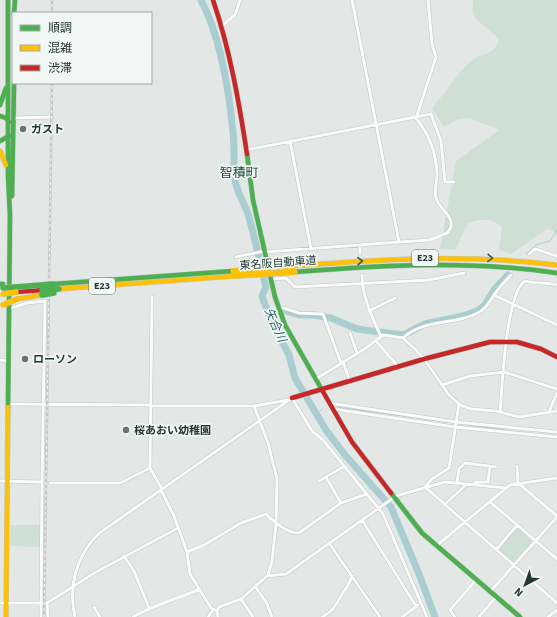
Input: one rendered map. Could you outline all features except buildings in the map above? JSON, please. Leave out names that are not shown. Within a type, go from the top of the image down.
[{"type":"main road","points":[[6,617],[3,603],[7,481],[10,216],[14,130],[10,119],[8,0]]},
{"type":"main road","points":[[14,0],[14,12]]},
{"type":"main road","points":[[213,0],[222,26],[239,99],[250,182],[264,252],[285,326],[352,442],[393,498],[422,533],[520,617]]},
{"type":"main road","points":[[0,105],[5,95],[8,69]]},
{"type":"main road","points":[[10,216],[8,138],[14,84]]},
{"type":"main road","points":[[0,116],[10,119]]},
{"type":"main road","points":[[0,141],[8,138],[14,130]]},
{"type":"main road","points":[[0,151],[4,158],[8,173]]},
{"type":"main road","name":"東名阪自動車道","points":[[2,288],[58,291],[234,274],[441,257],[496,258],[557,265]]},
{"type":"main road","name":"東名阪自動車道","points":[[294,269],[497,265],[557,273]]},
{"type":"main road","name":"東名阪自動車道","points":[[2,288],[16,292],[42,290],[54,284],[234,274]]},
{"type":"main road","points":[[2,306],[42,290]]},
{"type":"main road","points":[[291,399],[313,391],[479,344],[507,341],[535,347],[557,357]]},
{"type":"street","points":[[222,26],[235,15],[240,0]]},
{"type":"street","points":[[352,0],[399,242]]},
{"type":"street","points":[[236,257],[264,252],[430,240],[447,233],[450,229],[449,216],[440,206],[436,197],[435,164],[432,146],[416,118],[436,57],[432,44],[428,0]]},
{"type":"street","points":[[246,150],[431,114],[440,141],[445,182],[454,182]]},
{"type":"street","points":[[10,119],[52,117]]},
{"type":"street","points":[[290,141],[311,249]]},
{"type":"street","points":[[435,164],[443,162]]},
{"type":"street","points":[[360,245],[360,252]]},
{"type":"street","points":[[530,254],[533,250],[537,250],[557,256]]},
{"type":"street","points":[[271,280],[286,278],[296,287],[362,282],[430,280],[464,274]]},
{"type":"street","points":[[362,275],[362,282],[369,311],[380,334]]},
{"type":"street","points":[[403,338],[425,326],[465,318],[477,313],[485,308],[511,275]]},
{"type":"street","points":[[500,412],[512,303],[522,283],[525,281],[533,283],[547,282],[557,285]]},
{"type":"street","points":[[494,295],[557,325]]},
{"type":"street","points":[[152,297],[150,468],[178,528],[187,552],[189,571],[218,617]]},
{"type":"street","points":[[369,311],[396,298]]},
{"type":"street","points":[[8,309],[28,303],[45,301],[41,617]]},
{"type":"street","points":[[279,308],[282,307],[295,312],[313,313],[324,316],[350,381]]},
{"type":"street","points":[[350,333],[357,353]]},
{"type":"street","points":[[380,334],[403,338],[424,359],[451,398],[458,404],[471,409],[500,412],[522,418],[557,411]]},
{"type":"street","points":[[316,380],[376,341],[380,334]]},
{"type":"street","points":[[376,341],[396,364]]},
{"type":"street","points":[[0,360],[8,360]]},
{"type":"street","points":[[442,384],[470,376],[504,372],[557,390]]},
{"type":"street","points":[[549,412],[557,393]]},
{"type":"street","points":[[7,404],[254,406],[291,399]]},
{"type":"street","points":[[75,617],[72,603],[72,588],[79,561],[94,538],[161,489],[260,422],[291,399]]},
{"type":"street","points":[[291,399],[312,431],[323,440],[343,467],[380,508],[393,535],[427,617]]},
{"type":"street","points":[[329,403],[455,424],[557,432]]},
{"type":"street","points":[[425,487],[432,479],[449,468],[458,404]]},
{"type":"street","points":[[208,617],[219,607],[241,599],[268,575],[272,561],[276,524],[277,479],[254,406]]},
{"type":"street","points":[[333,409],[557,437]]},
{"type":"street","points":[[457,483],[459,469],[465,463],[496,467]]},
{"type":"street","points":[[473,484],[476,482],[488,482],[490,466]]},
{"type":"street","points":[[490,592],[557,516],[518,483],[516,466]]},
{"type":"street","points":[[319,481],[343,467]]},
{"type":"street","points":[[50,483],[120,483],[150,468]]},
{"type":"street","points":[[326,477],[341,503]]},
{"type":"street","points":[[436,546],[506,488],[518,483],[557,478]]},
{"type":"street","points":[[0,481],[42,482]]},
{"type":"street","points":[[268,575],[286,574],[393,498],[445,482],[506,488]]},
{"type":"street","points":[[444,505],[467,484]]},
{"type":"street","points":[[425,487],[464,523],[557,603]]},
{"type":"street","points":[[187,552],[204,545],[223,532],[241,523],[266,514],[276,524],[298,533],[341,503],[367,494]]},
{"type":"street","points":[[490,502],[557,559]]},
{"type":"street","points":[[362,520],[416,606]]},
{"type":"street","points":[[496,550],[517,525]]},
{"type":"street","points":[[3,603],[48,603],[96,572],[178,528]]},
{"type":"street","points":[[329,543],[380,617]]},
{"type":"street","points":[[124,556],[134,571],[150,608]]},
{"type":"street","points":[[322,617],[331,612],[336,606],[350,584],[352,576]]},
{"type":"street","points":[[455,617],[450,610],[476,580]]},
{"type":"street","points":[[255,586],[267,604],[272,617]]},
{"type":"street","points":[[133,617],[150,608],[170,602],[200,589]]},
{"type":"street","points":[[479,617],[496,597]]},
{"type":"street","points":[[241,599],[253,617]]},
{"type":"street","points":[[48,603],[48,617]]},
{"type":"street","points":[[402,617],[421,603]]},
{"type":"street","points":[[94,607],[100,617]]},
{"type":"street","points":[[548,617],[557,610]]},
{"type":"street","points":[[142,612],[144,617]]},
{"type":"green space","points":[[473,0],[557,0],[557,235],[552,230],[547,229],[511,254],[499,250],[502,228],[495,222],[486,220],[468,223],[455,250],[440,249],[456,161],[499,130],[470,118],[458,119],[444,127],[432,109],[468,63],[491,51],[497,45],[499,40],[473,14]]},
{"type":"green space","points":[[11,525],[40,525],[40,547],[10,546]]},
{"type":"green space","points":[[518,528],[532,542],[515,562],[512,562],[498,549]]},
{"type":"waterway","name":"矢合川","points":[[201,0],[208,14],[223,64],[233,132],[235,180],[253,232],[266,287],[262,296],[271,321],[289,355],[295,378],[326,430],[345,455],[391,507],[435,617]]},
{"type":"waterway","points":[[526,254],[536,245],[550,241],[557,230]]},
{"type":"waterway","points":[[286,311],[299,315],[314,315],[331,318],[357,329],[403,335],[425,324],[463,316],[477,311],[484,306],[494,290],[508,275]]},
{"type":"waterway","points":[[337,407],[505,430]]},
{"type":"waterway","points":[[316,415],[322,409]]},
{"type":"railway","points":[[52,0],[52,12]]},
{"type":"railway","points":[[44,617],[52,84]]},
{"type":"traffic: fast","points":[[8,0],[8,173],[10,216],[8,407]]},
{"type":"traffic: fast","points":[[14,12],[15,0]]},
{"type":"traffic: fast","points":[[12,196],[14,84]]},
{"type":"traffic: fast","points":[[0,105],[6,88]]},
{"type":"traffic: fast","points":[[0,116],[6,118],[9,122]]},
{"type":"traffic: fast","points":[[0,141],[9,136]]},
{"type":"traffic: fast","points":[[247,154],[253,200],[275,297],[285,325],[322,390]]},
{"type":"traffic: fast","points":[[295,272],[361,267],[459,265],[491,266],[557,273]]},
{"type":"traffic: fast","points":[[54,284],[233,271]]},
{"type":"traffic: fast","points":[[3,288],[54,284]]},
{"type":"traffic: fast","points":[[42,290],[59,289]]},
{"type":"traffic: fast","points":[[42,295],[54,293]]},
{"type":"traffic: fast","points":[[391,493],[422,533],[520,617]]},
{"type":"traffic: slow","points":[[0,151],[6,165]]},
{"type":"traffic: slow","points":[[294,266],[360,261],[426,259],[491,260],[557,265]]},
{"type":"traffic: slow","points":[[233,271],[294,266]]},
{"type":"traffic: slow","points":[[235,276],[295,272]]},
{"type":"traffic: slow","points":[[59,289],[235,276]]},
{"type":"traffic: slow","points":[[3,294],[16,292]]},
{"type":"traffic: slow","points":[[17,299],[42,295]]},
{"type":"traffic: slow","points":[[3,305],[17,299]]},
{"type":"traffic: slow","points":[[6,617],[8,407]]},
{"type":"traffic: jam","points":[[213,0],[233,76],[247,154]]},
{"type":"traffic: jam","points":[[16,292],[42,290]]},
{"type":"traffic: jam","points":[[292,398],[424,359],[490,342],[517,342],[541,349],[557,357]]},
{"type":"traffic: jam","points":[[322,390],[352,442],[391,493]]},
{"type":"place","name":"ガスト","points":[[23,129]]},
{"type":"place","name":"ローソン","points":[[25,359]]},
{"type":"place","name":"桜あおい幼稚園","points":[[126,430]]},
{"type":"district","name":"智積町","points":[[239,173]]}]
